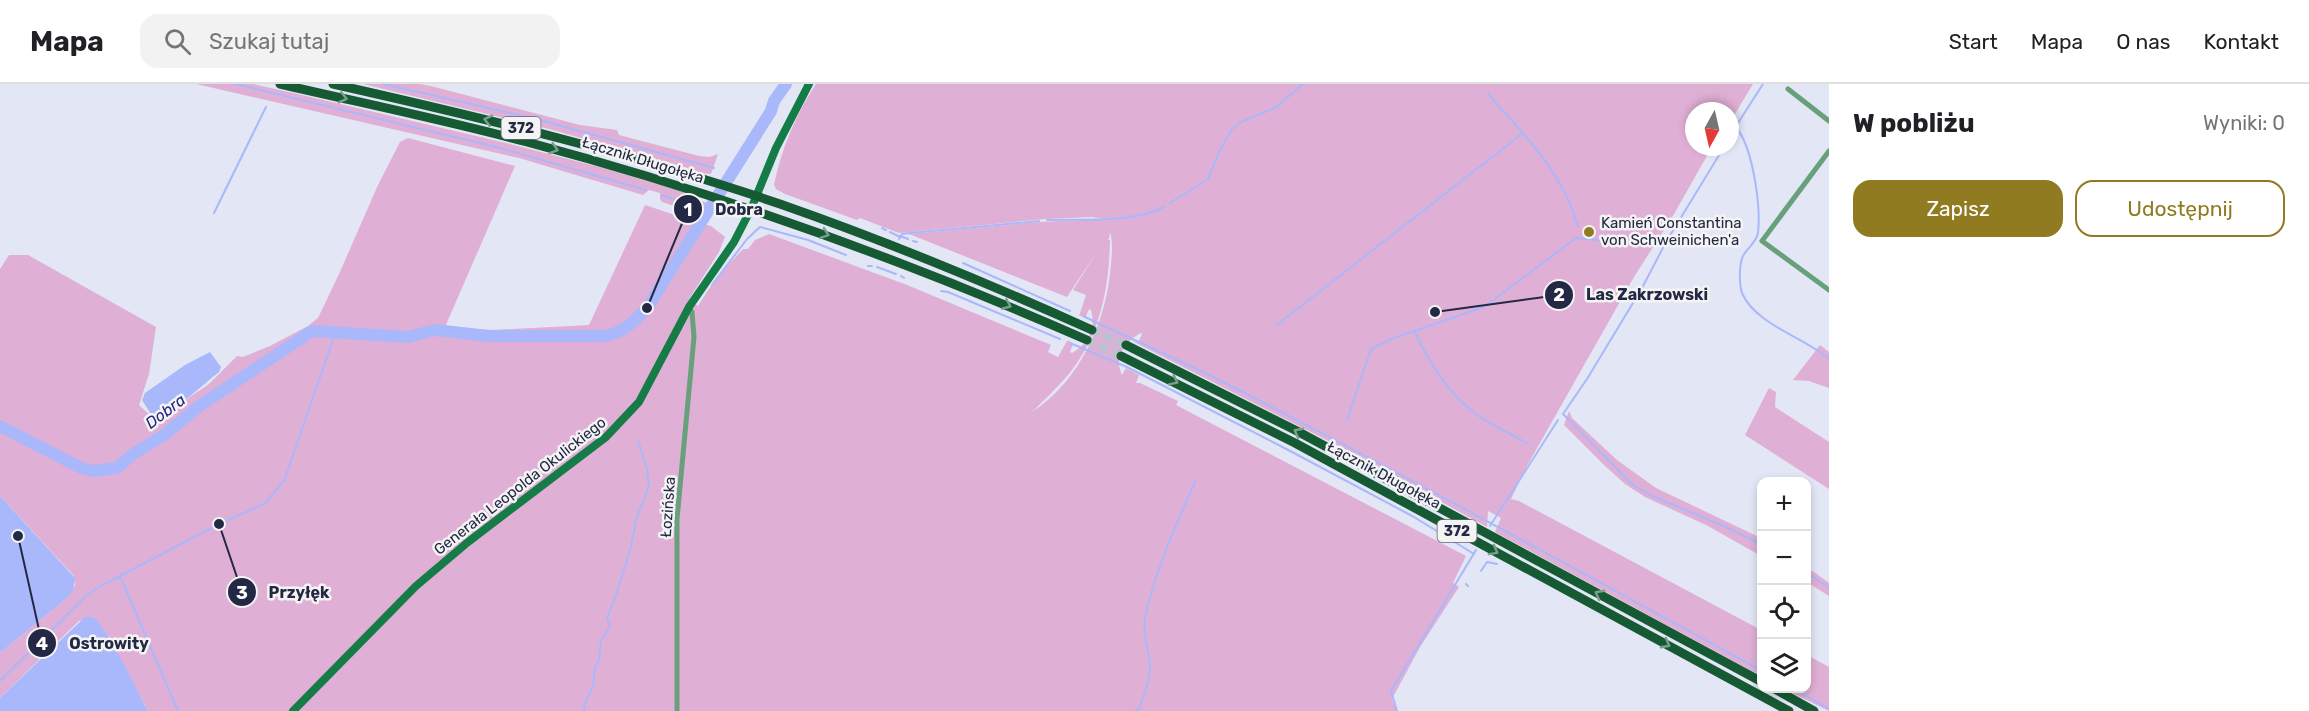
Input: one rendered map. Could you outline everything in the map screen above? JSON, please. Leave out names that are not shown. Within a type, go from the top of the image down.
[{"type":"main road","name":"Łącznik Długołęka","points":[[280,84],[525,141],[751,209],[910,266],[1087,340]]},
{"type":"main road","name":"Łącznik Długołęka","points":[[333,84],[542,133],[741,192],[894,246],[1092,330]]},
{"type":"main road","name":"Łącznik Długołęka","points":[[1126,345],[1306,435],[1757,680]]},
{"type":"main road","name":"Łącznik Długołęka","points":[[1121,356],[1286,438],[1790,711]]},
{"type":"main road","points":[[1782,693],[1814,711]]},
{"type":"street","name":"Generała Leopolda Okulickiego","points":[[293,711],[425,579],[468,542],[618,426],[639,402],[689,307],[734,242],[751,209],[776,148],[809,84]]},
{"type":"street","points":[[1788,89],[1829,121]]},
{"type":"street","points":[[1829,151],[1762,242],[1829,290]]},
{"type":"street","name":"Łozińska","points":[[676,711],[677,519],[694,337],[692,312],[689,307]]},
{"type":"shaded area","points":[[196,84],[253,84],[510,144],[697,196],[694,205],[701,201],[711,204],[700,223],[711,226],[725,237],[719,252],[689,299],[698,306],[716,278],[743,249],[748,249],[755,240],[769,234],[907,285],[1051,345],[1048,352],[1058,357],[1067,341],[1073,344],[1070,352],[1072,353],[1083,345],[1092,330],[1091,310],[1089,309],[1086,316],[1079,316],[1086,295],[1073,290],[1098,250],[1067,297],[909,234],[1039,222],[1104,219],[1093,217],[1046,219],[899,233],[785,194],[776,189],[774,185],[781,159],[796,120],[816,84],[1753,84],[1739,107],[1739,102],[1685,102],[1685,156],[1707,156],[1634,277],[1528,464],[1511,499],[1519,501],[1757,628],[1757,674],[1495,532],[1501,518],[1488,511],[1487,527],[1354,454],[1132,341],[1138,343],[1141,333],[1130,340],[1122,350],[1119,362],[1122,375],[1126,368],[1139,375],[1136,383],[1178,401],[1176,405],[1466,556],[1453,583],[1459,587],[1420,647],[1392,699],[1397,711],[148,711],[125,667],[80,620],[0,698],[0,653],[68,597],[75,585],[74,576],[0,496],[0,269],[9,255],[28,255],[156,327],[149,374],[139,405],[151,416],[159,418],[209,384],[237,356],[243,357],[270,346],[308,326],[318,318],[378,185],[400,142],[408,138],[515,166],[445,327],[492,330],[589,325],[645,205],[687,219],[690,211],[662,202],[660,193],[649,190],[643,195],[519,158]],"holes":[[[1110,232],[1112,244],[1108,285],[1104,306],[1088,347],[1064,383],[1032,412],[1068,375],[1088,344],[1105,294],[1110,240],[1106,239],[1109,239]]]},
{"type":"shaded area","points":[[363,84],[431,86],[580,125],[617,130],[619,135],[699,156],[710,157],[718,154],[711,174],[701,173],[553,130]]},
{"type":"shaded area","points":[[1820,345],[1829,352],[1829,388],[1809,381],[1793,380]]},
{"type":"shaded area","points":[[1769,388],[1776,392],[1775,407],[1829,442],[1829,489],[1811,477],[1745,435]]},
{"type":"shaded area","points":[[1569,411],[1572,418],[1617,460],[1656,488],[1757,536],[1757,554],[1708,526],[1645,497],[1625,484],[1564,425]]},
{"type":"shaded area","points":[[1811,570],[1829,583],[1829,596],[1811,585]]},
{"type":"shaded area","points":[[1811,657],[1829,667],[1829,711],[1792,693],[1811,693]]},
{"type":"water","points":[[210,352],[221,367],[219,372],[169,411],[152,416],[142,400],[145,393],[185,365]]},
{"type":"water","points":[[0,496],[75,578],[73,591],[68,597],[0,653]]},
{"type":"water","points":[[85,617],[94,618],[106,633],[148,711],[0,711],[0,698]]},
{"type":"waterway","points":[[235,84],[500,148],[646,190]]},
{"type":"waterway","points":[[383,84],[536,119],[714,168]]},
{"type":"waterway","name":"Dobra","points":[[0,426],[81,468],[94,471],[117,468],[133,454],[164,435],[198,407],[312,331],[408,337],[435,330],[488,336],[604,336],[617,332],[628,326],[647,308],[786,84]]},
{"type":"waterway","points":[[1170,203],[1208,179],[1232,129],[1243,121],[1275,108],[1303,84]]},
{"type":"waterway","points":[[1739,122],[1763,84]]},
{"type":"waterway","points":[[1488,94],[1529,140],[1553,172],[1572,207],[1578,227]]},
{"type":"waterway","points":[[214,213],[266,107]]},
{"type":"waterway","points":[[1739,132],[1751,163],[1759,222],[1757,237],[1743,256],[1741,264],[1742,293],[1748,304],[1769,322],[1829,359]]},
{"type":"waterway","points":[[1278,324],[1523,133]]},
{"type":"waterway","points":[[1719,156],[1666,242],[1642,288],[1563,414],[1633,485],[1654,497],[1757,542]]},
{"type":"waterway","points":[[662,195],[689,204],[689,208]]},
{"type":"waterway","points":[[1047,220],[1123,218],[1138,216],[1164,207]]},
{"type":"waterway","points":[[899,239],[902,234],[1039,221]]},
{"type":"waterway","points":[[712,285],[747,239],[760,227],[808,240],[846,255]]},
{"type":"waterway","points":[[882,228],[886,230]]},
{"type":"waterway","points":[[890,232],[900,237]]},
{"type":"waterway","points":[[900,236],[908,239]]},
{"type":"waterway","points":[[1347,420],[1371,349],[1391,339],[1484,307],[1576,238],[1653,245]]},
{"type":"waterway","points":[[913,241],[917,242]]},
{"type":"waterway","points":[[963,263],[1070,311]]},
{"type":"waterway","points":[[877,267],[896,274]]},
{"type":"waterway","points":[[941,291],[1060,339]]},
{"type":"waterway","points":[[1083,316],[1209,375],[1294,419],[1757,668]]},
{"type":"waterway","points":[[1415,332],[1439,374],[1463,403],[1485,420],[1528,444]]},
{"type":"waterway","points":[[178,711],[120,576],[219,524],[264,504],[284,481],[335,334]]},
{"type":"waterway","points":[[1070,343],[1127,367],[1294,453],[1414,517],[1474,554]]},
{"type":"waterway","points":[[1490,526],[1558,420]]},
{"type":"waterway","points":[[585,711],[584,705],[593,686],[601,641],[610,626],[607,618],[629,554],[637,517],[649,486],[647,469],[638,440]]},
{"type":"waterway","points":[[1135,711],[1139,709],[1150,674],[1144,625],[1149,601],[1167,548],[1196,480]]},
{"type":"waterway","points":[[1397,711],[1391,691],[1476,550]]},
{"type":"waterway","points":[[1481,571],[1487,562],[1497,564]]},
{"type":"waterway","points":[[1811,575],[1829,588]]},
{"type":"waterway","points":[[0,681],[86,596],[119,577]]},
{"type":"waterway","points":[[1801,693],[1829,709]]},
{"type":"tunnel","points":[[1092,330],[1126,345]]},
{"type":"tunnel","points":[[1087,340],[1121,356]]},
{"type":"place","name":"Kamień Constantina von Schweinichen'a","points":[[1589,232]]},
{"type":"place","name":"Dobra","points":[[647,308]]},
{"type":"place","name":"Las Zakrzowski","points":[[1435,312]]},
{"type":"place","name":"Przyłęk","points":[[219,524]]},
{"type":"place","name":"Ostrowity","points":[[18,536]]}]
